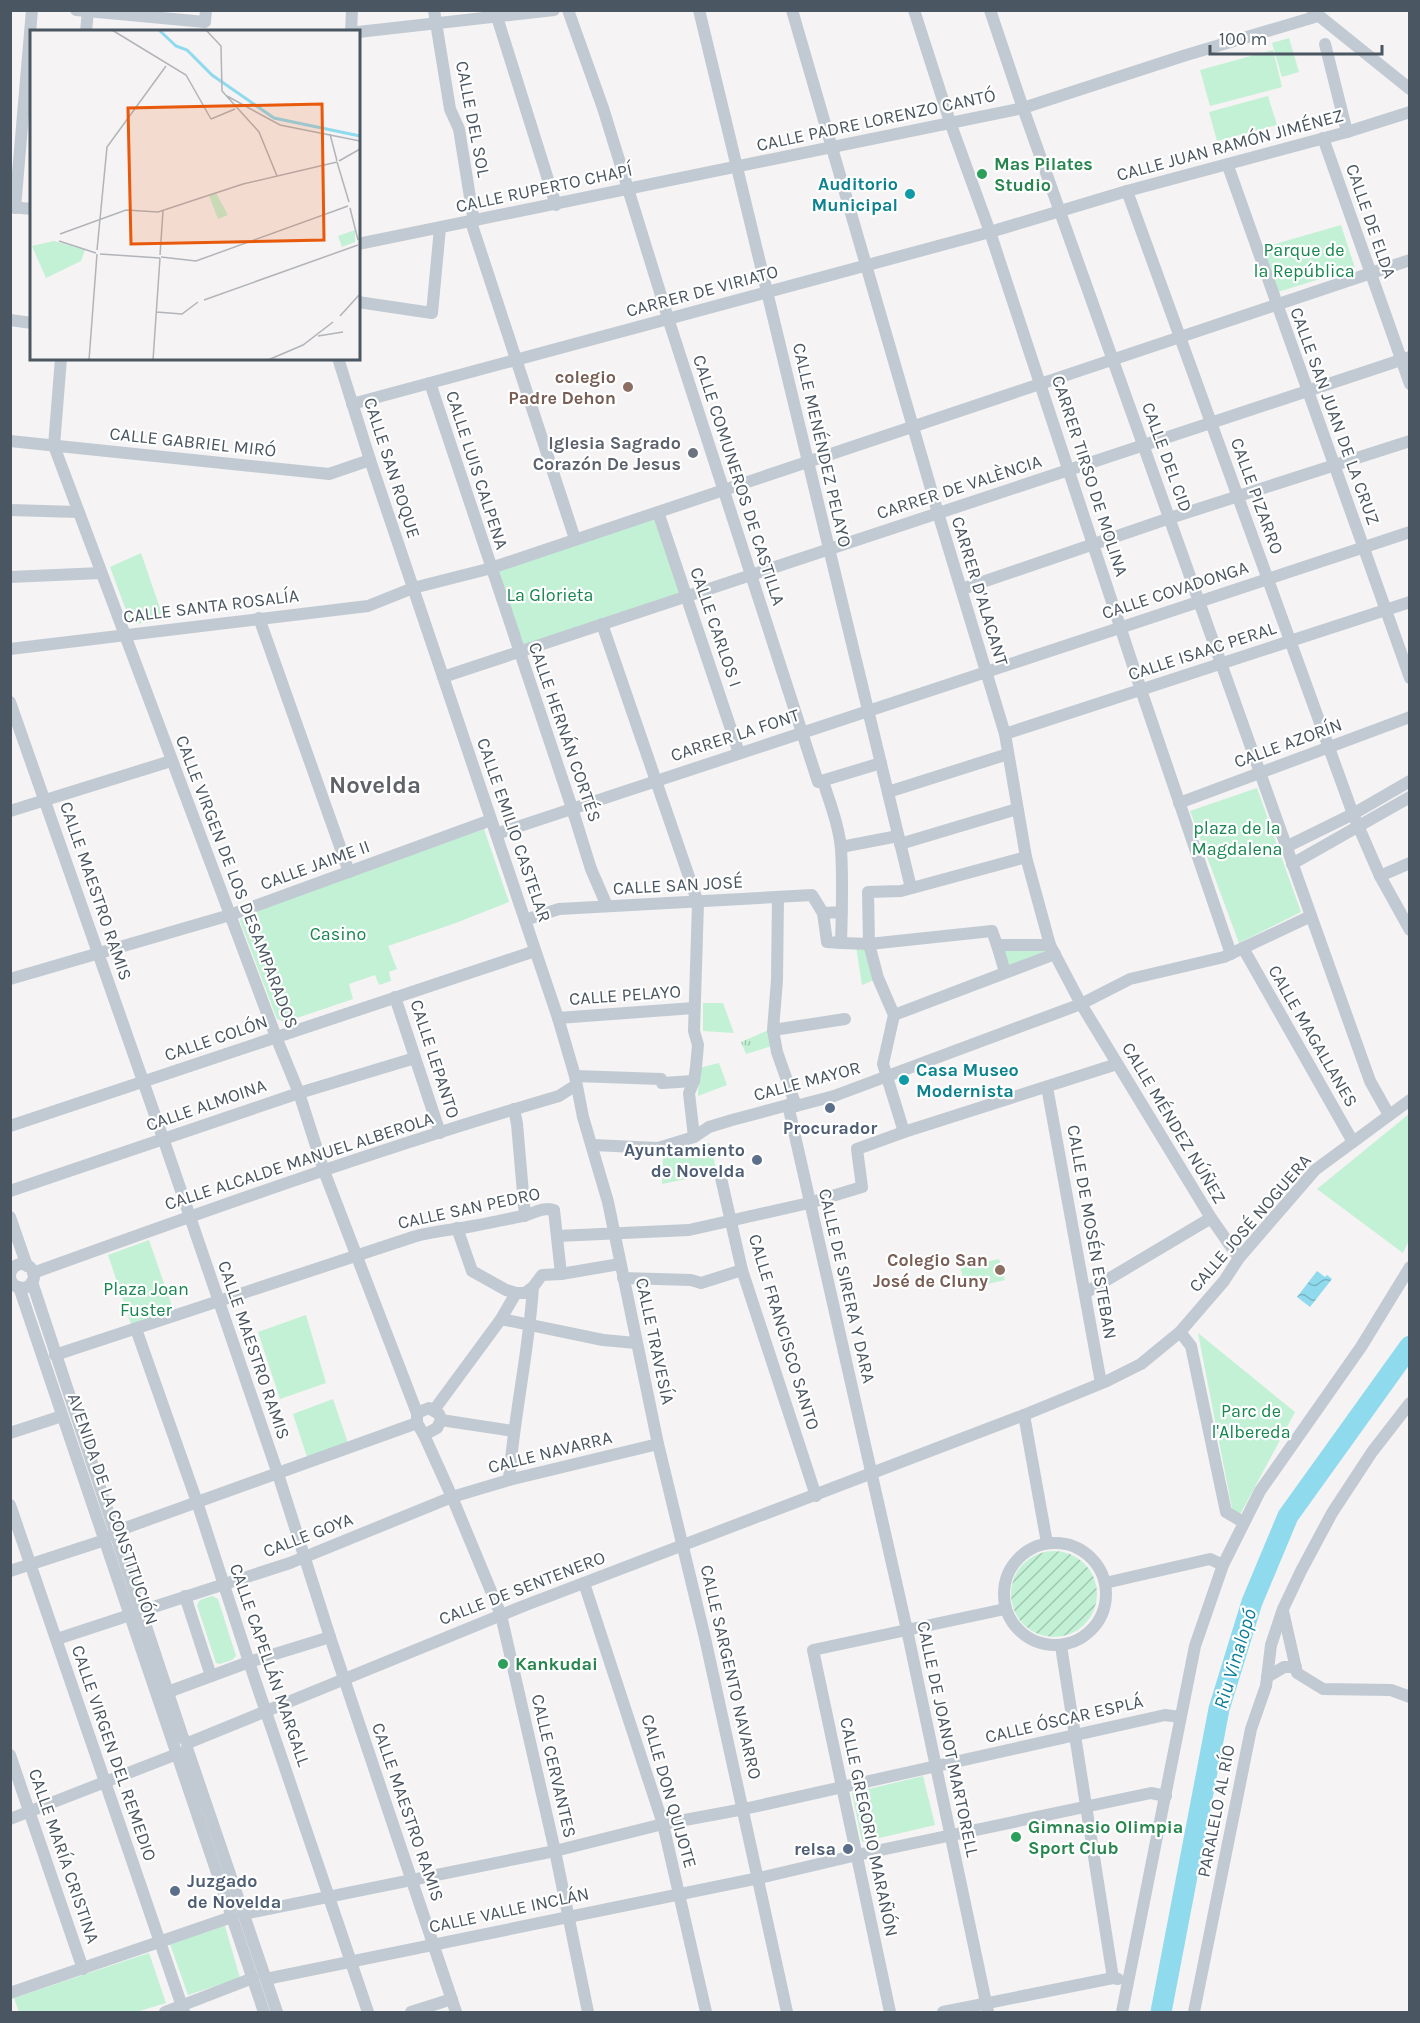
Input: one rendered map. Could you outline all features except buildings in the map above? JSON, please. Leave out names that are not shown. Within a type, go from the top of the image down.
[{"type":"street","points":[[31,30],[32,10]]},
{"type":"street","points":[[351,30],[352,10]]},
{"type":"street","points":[[360,32],[435,17],[554,10]]},
{"type":"street","name":"CALLE COMUNEROS DE CASTILLA","points":[[568,10],[603,108],[668,318],[802,732],[833,812],[841,847],[841,943]]},
{"type":"street","name":"CALLE MENÉNDEZ PELAYO","points":[[699,10],[910,888]]},
{"type":"street","name":"CARRER D'ALACANT","points":[[792,10],[938,513],[1005,734],[1026,857]]},
{"type":"street","name":"CARRER TIRSO DE MOLINA","points":[[914,10],[1179,803],[1237,951]]},
{"type":"street","name":"CALLE DEL CID","points":[[990,10],[1370,1081],[1389,1115]]},
{"type":"street","points":[[86,30],[84,11],[205,16]]},
{"type":"street","points":[[1315,13],[1410,89]]},
{"type":"street","name":"CALLE PADRE LORENZO CANTÓ","points":[[737,167],[1023,108],[1315,13]]},
{"type":"street","points":[[491,15],[556,205]]},
{"type":"street","name":"CALLE DEL SOL","points":[[435,17],[450,108],[459,129],[472,222],[575,539]]},
{"type":"street","points":[[1325,44],[1347,132]]},
{"type":"street","points":[[30,60],[28,109],[13,207],[30,209]]},
{"type":"street","points":[[10,107],[28,109]]},
{"type":"street","name":"CALLE JUAN RAMÓN JIMÉNEZ","points":[[1060,211],[1127,191],[1228,166],[1410,112]]},
{"type":"street","name":"CALLE DE ELDA","points":[[1323,138],[1370,272],[1405,358],[1410,384]]},
{"type":"street","name":"CALLE SAN JUAN DE LA CRUZ","points":[[1228,166],[1410,678]]},
{"type":"street","name":"CALLE RUPERTO CHAPÍ","points":[[360,244],[737,167]]},
{"type":"street","name":"CALLE PIZARRO","points":[[1127,191],[1353,814],[1380,876],[1410,930]]},
{"type":"street","name":"CARRER DE VIRIATO","points":[[352,404],[866,266],[1060,211]]},
{"type":"street","points":[[360,302],[432,313],[440,228]]},
{"type":"street","points":[[491,567],[807,460],[1114,361],[1410,260]]},
{"type":"street","points":[[10,320],[30,323]]},
{"type":"street","name":"CARRER DE VALÈNCIA","points":[[443,677],[1405,358]]},
{"type":"street","name":"CALLE VIRGEN DE LOS DESAMPARADOS","points":[[61,360],[54,446],[171,761],[299,1093],[324,1171],[424,1435]]},
{"type":"street","name":"CALLE SAN ROQUE","points":[[339,360],[413,588]]},
{"type":"street","name":"CALLE LUIS CALPENA","points":[[430,383],[491,567]]},
{"type":"street","name":"CALLE GABRIEL MIRÓ","points":[[10,441],[329,474],[370,460]]},
{"type":"street","points":[[962,589],[1170,518],[1410,441]]},
{"type":"street","points":[[10,510],[78,512]]},
{"type":"street","name":"CALLE CARLOS I","points":[[658,512],[740,753]]},
{"type":"street","name":"CALLE COVADONGA","points":[[985,671],[1410,532]]},
{"type":"street","name":"CALLE SANTA ROSALÍA","points":[[10,649],[368,606],[413,588],[491,567]]},
{"type":"street","name":"CALLE HERNÁN CORTÉS","points":[[491,567],[591,869],[607,906]]},
{"type":"street","points":[[10,577],[101,573]]},
{"type":"street","name":"CALLE EMILIO CASTELAR","points":[[413,588],[558,1018],[583,1117]]},
{"type":"street","name":"CALLE ISAAC PERAL","points":[[1005,734],[1410,602]]},
{"type":"street","points":[[260,618],[349,872]]},
{"type":"street","points":[[602,624],[698,903],[694,1008],[694,1031],[698,1045],[694,1082],[689,1093],[694,1137]]},
{"type":"street","name":"CARRER LA FONT","points":[[496,834],[985,671]]},
{"type":"street","name":"CALLE MAESTRO RAMIS","points":[[10,702],[278,1474],[456,2013]]},
{"type":"street","name":"CALLE AZORÍN","points":[[1179,803],[1410,717]]},
{"type":"street","points":[[888,792],[1008,754]]},
{"type":"street","points":[[10,811],[171,761]]},
{"type":"street","points":[[820,781],[881,763]]},
{"type":"street","points":[[1286,847],[1353,814],[1410,781]]},
{"type":"street","points":[[1292,864],[1410,797]]},
{"type":"street","points":[[841,847],[899,840],[1017,809]]},
{"type":"street","name":"CALLE JAIME II","points":[[10,979],[230,915],[491,820]]},
{"type":"street","points":[[904,1132],[883,1064],[894,1015],[878,978],[869,944],[868,892],[910,888],[1026,857]]},
{"type":"street","name":"CALLE MÉNDEZ NÚÑEZ","points":[[1026,857],[1052,949],[1081,1004],[1211,1218],[1239,1258]]},
{"type":"street","points":[[1380,876],[1410,863]]},
{"type":"street","name":"CALLE SAN JOSÉ","points":[[525,921],[560,909],[812,895],[823,914]]},
{"type":"street","name":"CALLE DE SIRERA Y DARA","points":[[778,897],[777,980],[773,1030],[792,1105],[809,1203],[872,1474]]},
{"type":"street","points":[[842,912],[823,914],[827,942],[869,944],[992,931],[1005,972]]},
{"type":"street","name":"CALLE MAYOR","points":[[593,1145],[658,1148],[694,1137],[709,1127],[834,1096],[1081,1004],[1130,979],[1224,957],[1311,915]]},
{"type":"street","points":[[997,945],[1052,949]]},
{"type":"street","points":[[894,1015],[1005,972],[1052,949]]},
{"type":"street","name":"CALLE COLÓN","points":[[10,1126],[536,951]]},
{"type":"street","name":"CALLE MAGALLANES","points":[[1237,951],[1353,1142]]},
{"type":"street","name":"CALLE LEPANTO","points":[[395,997],[440,1133]]},
{"type":"street","name":"CALLE PELAYO","points":[[558,1018],[694,1008]]},
{"type":"street","points":[[773,1030],[845,1019]]},
{"type":"street","name":"CALLE ALMOINA","points":[[10,1191],[299,1093],[415,1058]]},
{"type":"street","points":[[561,1274],[557,1236],[689,1230],[809,1203],[862,1186],[857,1149],[1117,1064]]},
{"type":"street","points":[[575,1080],[661,1079],[662,1083],[694,1082]]},
{"type":"street","name":"CALLE ALCALDE MANUEL ALBEROLA","points":[[31,1274],[190,1216],[513,1109],[559,1096],[575,1080]]},
{"type":"street","name":"CALLE DE MOSÉN ESTEBAN","points":[[1047,1087],[1101,1383]]},
{"type":"street","points":[[559,1096],[573,1103],[583,1117]]},
{"type":"street","name":"CALLE JOSÉ NOGUERA","points":[[1024,1415],[1142,1364],[1180,1332],[1224,1281],[1239,1258],[1315,1170],[1409,1101]]},
{"type":"street","points":[[513,1109],[518,1124],[525,1216]]},
{"type":"street","name":"CALLE TRAVESÍA","points":[[583,1117],[608,1202],[636,1343],[682,1544]]},
{"type":"street","name":"CALLE FRANCISCO SANTO","points":[[721,1179],[742,1270],[816,1496]]},
{"type":"street","name":"CALLE SAN PEDRO","points":[[55,1355],[414,1237],[525,1216],[550,1208],[554,1210],[557,1236]]},
{"type":"street","name":"AVENIDA DE LA CONSTITUCIÓN","points":[[10,1217],[31,1274],[110,1536],[238,1916],[264,2013]]},
{"type":"street","points":[[1085,1293],[1211,1218]]},
{"type":"street","points":[[457,1228],[472,1271],[516,1293],[525,1293],[542,1275],[561,1274],[620,1263]]},
{"type":"street","points":[[19,1265],[31,1274],[26,1287],[13,1277],[19,1265]]},
{"type":"street","points":[[1122,2013],[1195,1646],[1222,1565],[1260,1491],[1361,1347],[1410,1268]]},
{"type":"street","points":[[623,1278],[691,1280],[700,1283],[742,1270]]},
{"type":"street","name":"AVENIDA DE LA CONSTITUCIÓN","points":[[13,1277],[62,1416],[110,1536]]},
{"type":"street","points":[[509,1480],[513,1431],[531,1325],[533,1287]]},
{"type":"street","points":[[424,1435],[437,1428],[438,1415],[516,1293]]},
{"type":"street","points":[[501,1319],[603,1340],[636,1343]]},
{"type":"street","name":"CALLE CAPELLÁN MARGALL","points":[[136,1329],[197,1502],[368,2013]]},
{"type":"street","points":[[1180,1332],[1191,1346],[1226,1512],[1243,1522]]},
{"type":"street","name":"PARALELO AL RÍO","points":[[1194,2013],[1251,1729],[1267,1677],[1272,1646],[1283,1609],[1300,1571],[1332,1513],[1372,1452],[1410,1403]]},
{"type":"street","points":[[10,1571],[278,1474],[417,1418],[429,1408],[438,1415],[513,1431]]},
{"type":"street","points":[[1024,1415],[1047,1543]]},
{"type":"street","name":"CALLE DE SENTENERO","points":[[10,1818],[106,1782],[181,1746],[266,1710],[501,1615],[1024,1415]]},
{"type":"street","points":[[10,1433],[62,1416]]},
{"type":"street","name":"CALLE CERVANTES","points":[[424,1435],[501,1615],[555,1851],[588,2013]]},
{"type":"street","name":"CALLE NAVARRA","points":[[452,1497],[509,1480],[658,1444]]},
{"type":"street","name":"CALLE DE JOANOT MARTORELL","points":[[872,1474],[988,2008]]},
{"type":"street","name":"CALLE GOYA","points":[[57,1640],[185,1596],[224,1586],[304,1557],[452,1497]]},
{"type":"street","name":"CALLE VIRGEN DEL REMEDIO","points":[[10,1505],[183,2010]]},
{"type":"street","points":[[1047,1543],[1069,1545],[1089,1555],[1098,1567],[1105,1583],[1106,1598],[1102,1615],[1092,1630],[1078,1641],[1061,1646],[1047,1646],[1027,1638],[1011,1623],[1005,1609],[1003,1592],[1007,1575],[1016,1560],[1030,1549],[1047,1543]]},
{"type":"street","name":"CALLE SARGENTO NAVARRO","points":[[682,1544],[744,1809]]},
{"type":"street","points":[[1105,1583],[1210,1559],[1222,1565]]},
{"type":"street","name":"CALLE DON QUIJOTE","points":[[585,1583],[663,1824],[706,2013]]},
{"type":"street","points":[[185,1596],[211,1676]]},
{"type":"street","points":[[907,1630],[1005,1609]]},
{"type":"street","points":[[1283,1609],[1297,1673],[1323,1689],[1391,1690],[1410,1697]]},
{"type":"street","name":"AVENIDA DE LA CONSTITUCIÓN","points":[[136,1613],[168,1692],[181,1746]]},
{"type":"street","name":"CALLE GREGORIO MARAÑÓN","points":[[890,2013],[813,1650],[907,1630]]},
{"type":"street","points":[[168,1692],[249,1662],[330,1637]]},
{"type":"street","points":[[1061,1646],[1113,1978]]},
{"type":"street","points":[[1267,1677],[1284,1667],[1296,1667]]},
{"type":"street","name":"CALLE ÓSCAR ESPLÁ","points":[[10,1993],[238,1916],[411,1878],[555,1851],[663,1824],[744,1809],[1165,1714],[1180,1717]]},
{"type":"street","name":"CALLE MARÍA CRISTINA","points":[[10,1755],[83,1969]]},
{"type":"street","name":"CALLE VALLE INCLÁN","points":[[266,1979],[759,1878],[1151,1793],[1166,1796]]},
{"type":"street","points":[[744,1809],[788,2013]]},
{"type":"street","name":"AVENIDA DE LA CONSTITUCIÓN","points":[[238,1916],[266,1979],[277,2013]]},
{"type":"street","points":[[165,2013],[183,2010],[253,1978]]},
{"type":"street","points":[[943,2013],[988,2008],[1113,1978],[1129,1982]]},
{"type":"street","points":[[411,2013],[452,1999]]},
{"type":"green space","points":[[1289,38],[1299,72],[1282,77],[1272,43]]},
{"type":"green space","points":[[1273,50],[1282,87],[1210,106],[1200,70]]},
{"type":"green space","points":[[1268,96],[1277,125],[1217,141],[1209,112]]},
{"type":"green space","name":"Parque de la República","points":[[1341,225],[1355,268],[1278,292],[1261,248]]},
{"type":"green space","name":"La Glorieta","points":[[656,518],[682,594],[524,646],[496,571]]},
{"type":"green space","points":[[141,553],[164,620],[135,624],[130,621],[110,567]]},
{"type":"green space","name":"plaza de la Magdalena","points":[[1257,788],[1301,912],[1239,943],[1190,811]]},
{"type":"green space","name":"Casino","points":[[484,829],[509,902],[388,946],[397,969],[389,972],[391,981],[379,985],[375,975],[349,984],[353,999],[285,1022],[277,1019],[240,921],[243,914]]},
{"type":"green space","points":[[856,946],[867,947],[874,980],[862,985]]},
{"type":"green space","points":[[1045,946],[1048,954],[1008,969],[1001,947]]},
{"type":"green space","points":[[703,1003],[723,1003],[734,1033],[703,1031]]},
{"type":"green space","points":[[771,1029],[772,1046],[746,1054],[741,1042]]},
{"type":"green space","points":[[719,1063],[727,1085],[698,1096],[699,1068]]},
{"type":"green space","points":[[1409,1114],[1410,1238],[1403,1253],[1317,1189]]},
{"type":"green space","points":[[710,1143],[717,1173],[662,1184],[663,1154]]},
{"type":"green space","name":"Plaza Joan Fuster","points":[[149,1240],[175,1315],[133,1330],[108,1255]]},
{"type":"green space","points":[[999,1259],[1005,1280],[966,1289],[960,1267]]},
{"type":"green space","points":[[306,1315],[326,1383],[280,1399],[258,1332]]},
{"type":"green space","name":"Parc de l'Albereda","points":[[1198,1333],[1295,1412],[1235,1524]]},
{"type":"green space","points":[[333,1399],[348,1443],[307,1457],[293,1414]]},
{"type":"green space","points":[[1054,1551],[1078,1558],[1090,1570],[1097,1594],[1090,1618],[1078,1630],[1054,1637],[1030,1630],[1018,1618],[1011,1594],[1018,1570],[1030,1558]]},
{"type":"green space","points":[[212,1596],[218,1599],[236,1656],[220,1664],[216,1663],[197,1605],[200,1600]]},
{"type":"green space","points":[[923,1776],[935,1825],[862,1842],[852,1793]]},
{"type":"green space","points":[[225,1926],[240,1978],[188,1995],[170,1944]]},
{"type":"green space","points":[[149,1953],[166,2003],[136,2012],[19,2012],[14,1998]]},
{"type":"water","points":[[1317,1271],[1332,1279],[1310,1307],[1297,1297]]},
{"type":"waterway","name":"Riu Vinalopó","points":[[1161,2012],[1219,1709],[1252,1602],[1288,1516],[1410,1346]]},
{"type":"place","name":"Mas Pilates Studio","points":[[982,174]]},
{"type":"place","name":"Auditorio Municipal","points":[[910,194]]},
{"type":"place","name":"colegio Padre Dehon","points":[[628,387]]},
{"type":"place","name":"Iglesia Sagrado Corazón De Jesus","points":[[693,453]]},
{"type":"place","name":"Casa Museo Modernista","points":[[904,1080]]},
{"type":"place","name":"Procurador","points":[[830,1108]]},
{"type":"place","name":"Ayuntamiento de Novelda","points":[[757,1160]]},
{"type":"place","name":"Colegio San José de Cluny","points":[[1000,1270]]},
{"type":"place","name":"Kankudai","points":[[503,1664]]},
{"type":"place","name":"Gimnasio Olimpia Sport Club","points":[[1016,1837]]},
{"type":"place","name":"relsa","points":[[848,1849]]},
{"type":"place","name":"Juzgado de Novelda","points":[[175,1891]]},
{"type":"district","name":"Novelda","points":[[375,785]]}]
